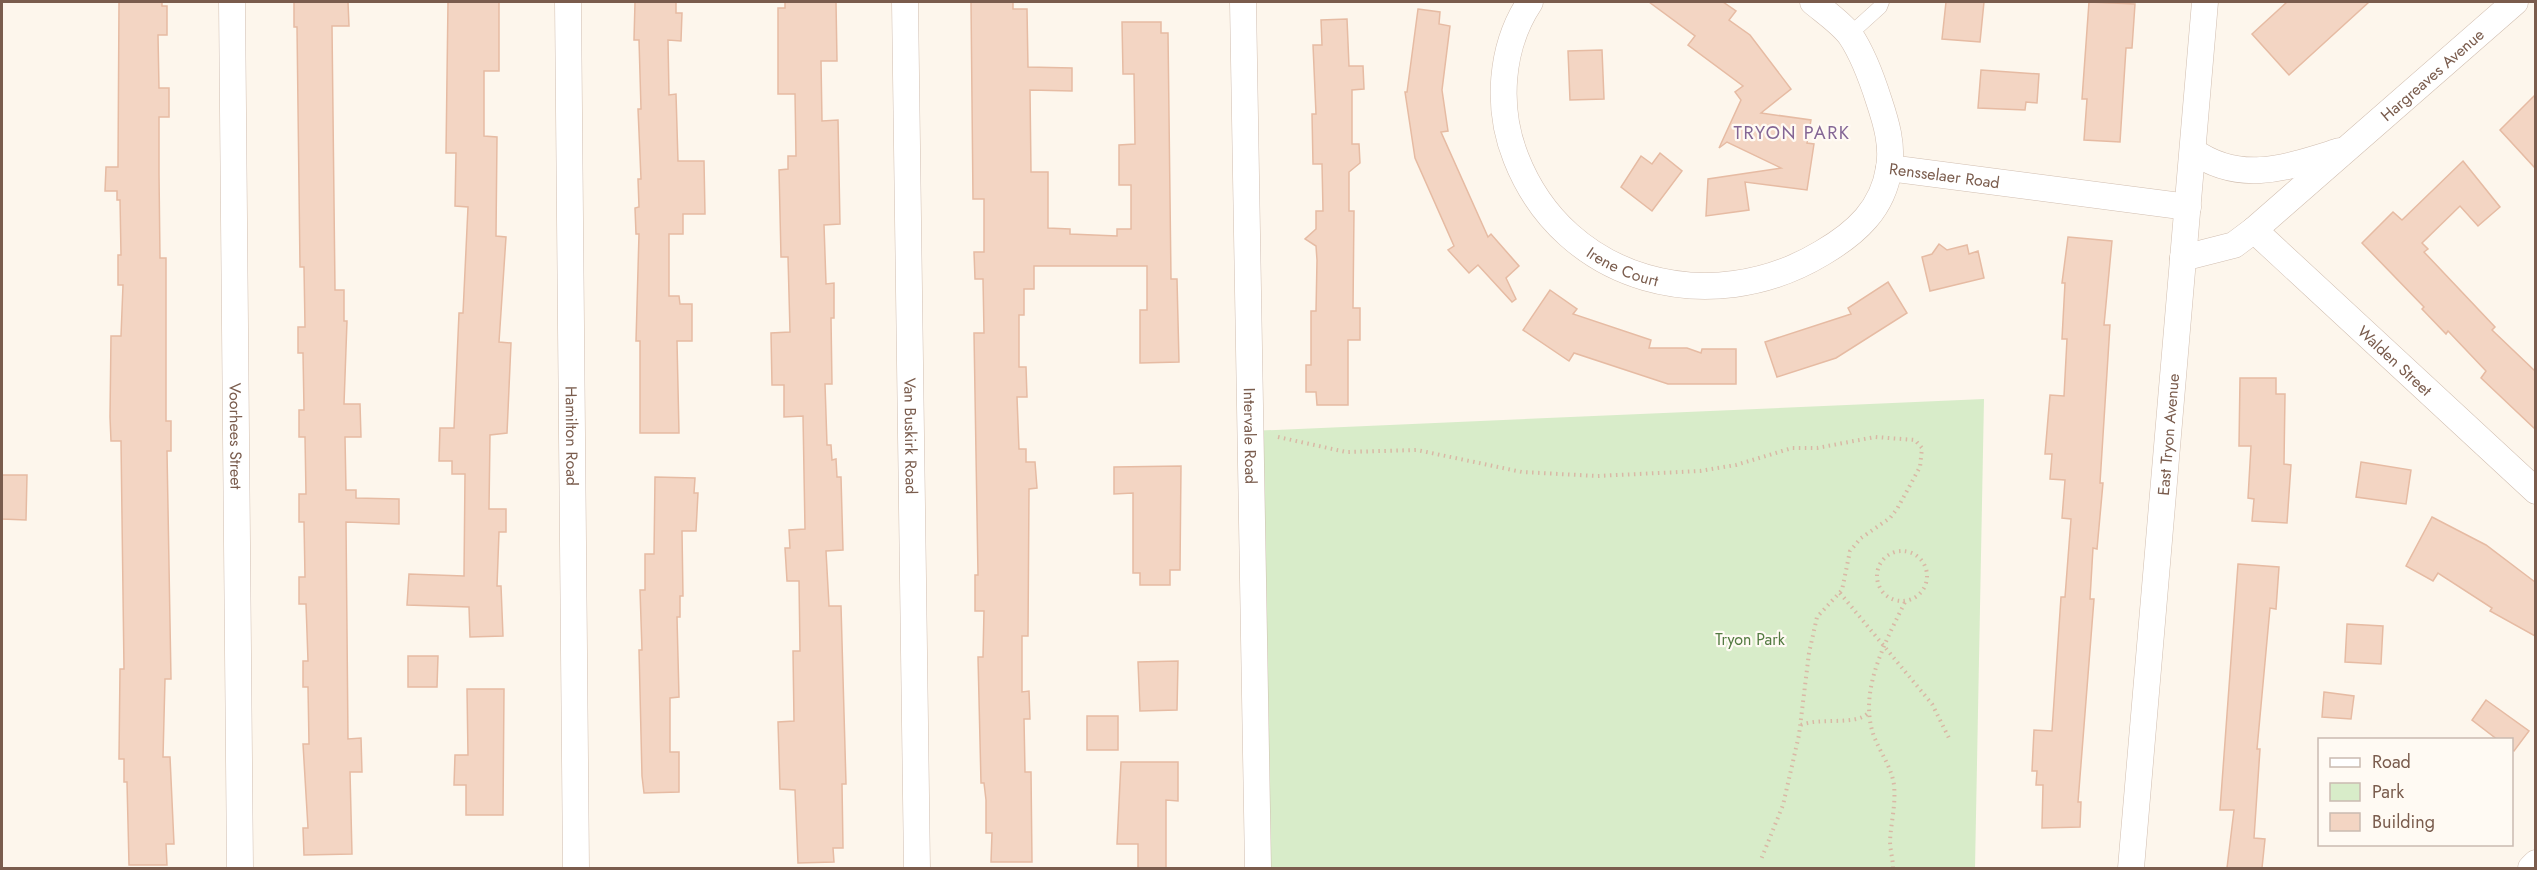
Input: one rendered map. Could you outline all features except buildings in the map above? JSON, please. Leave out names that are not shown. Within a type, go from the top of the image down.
[{"type":"street","name":"Voorhees Street","points":[[232,2],[240,868]]},
{"type":"street","name":"Hamilton Road","points":[[568,2],[576,868]]},
{"type":"street","name":"Van Buskirk Road","points":[[905,2],[917,868]]},
{"type":"street","name":"Intervale Road","points":[[1243,2],[1258,868]]},
{"type":"street","name":"Irene Court","points":[[1530,2],[1512,39],[1504,76],[1504,110],[1510,143],[1524,178],[1547,213],[1577,243],[1612,266],[1648,279],[1686,286],[1719,286],[1772,276],[1812,259],[1849,237],[1869,217],[1882,193],[1889,168]]},
{"type":"street","name":"Rensselaer Road","points":[[1813,2],[1850,35],[1872,79],[1886,121],[1890,147],[1889,168],[2188,207]]},
{"type":"street","name":"East Tryon Avenue","points":[[2131,868],[2205,2]]},
{"type":"street","name":"Hargreaves Avenue","points":[[2183,258],[2234,245],[2254,230],[2515,2]]},
{"type":"street","name":"Hargreaves Avenue","points":[[2193,151],[2216,165],[2263,171],[2291,166],[2349,148]]},
{"type":"street","name":"Walden Street","points":[[2254,230],[2535,491]]},
{"type":"street","points":[[2531,868],[2535,863]]},
{"type":"lane","points":[[1850,35],[1880,7],[1882,2]]},
{"type":"path","points":[[1250,435],[1304,440],[1346,452],[1417,450],[1522,472],[1598,477],[1701,471],[1721,465],[1737,465],[1792,448],[1817,448],[1875,437],[1915,440],[1922,448],[1918,471],[1894,514],[1862,538],[1850,551],[1846,578],[1840,593],[1817,617],[1809,653],[1800,725],[1783,805],[1769,846],[1760,862]]},
{"type":"path","points":[[1897,551],[1912,553],[1920,557],[1928,571],[1925,587],[1913,600],[1905,602],[1888,598],[1878,584],[1878,566],[1889,554],[1897,551]]},
{"type":"path","points":[[1840,593],[1932,704],[1950,740]]},
{"type":"path","points":[[1893,868],[1890,841],[1895,799],[1894,783],[1887,759],[1872,732],[1868,713],[1874,680],[1885,646],[1905,602]]},
{"type":"path","points":[[1800,725],[1817,720],[1858,719],[1868,713]]},
{"type":"green space","name":"Tryon Park","points":[[1984,399],[1975,868],[1258,868],[1250,431]]},
{"type":"district","name":"TRYON PARK","points":[[1792,133]]}]
